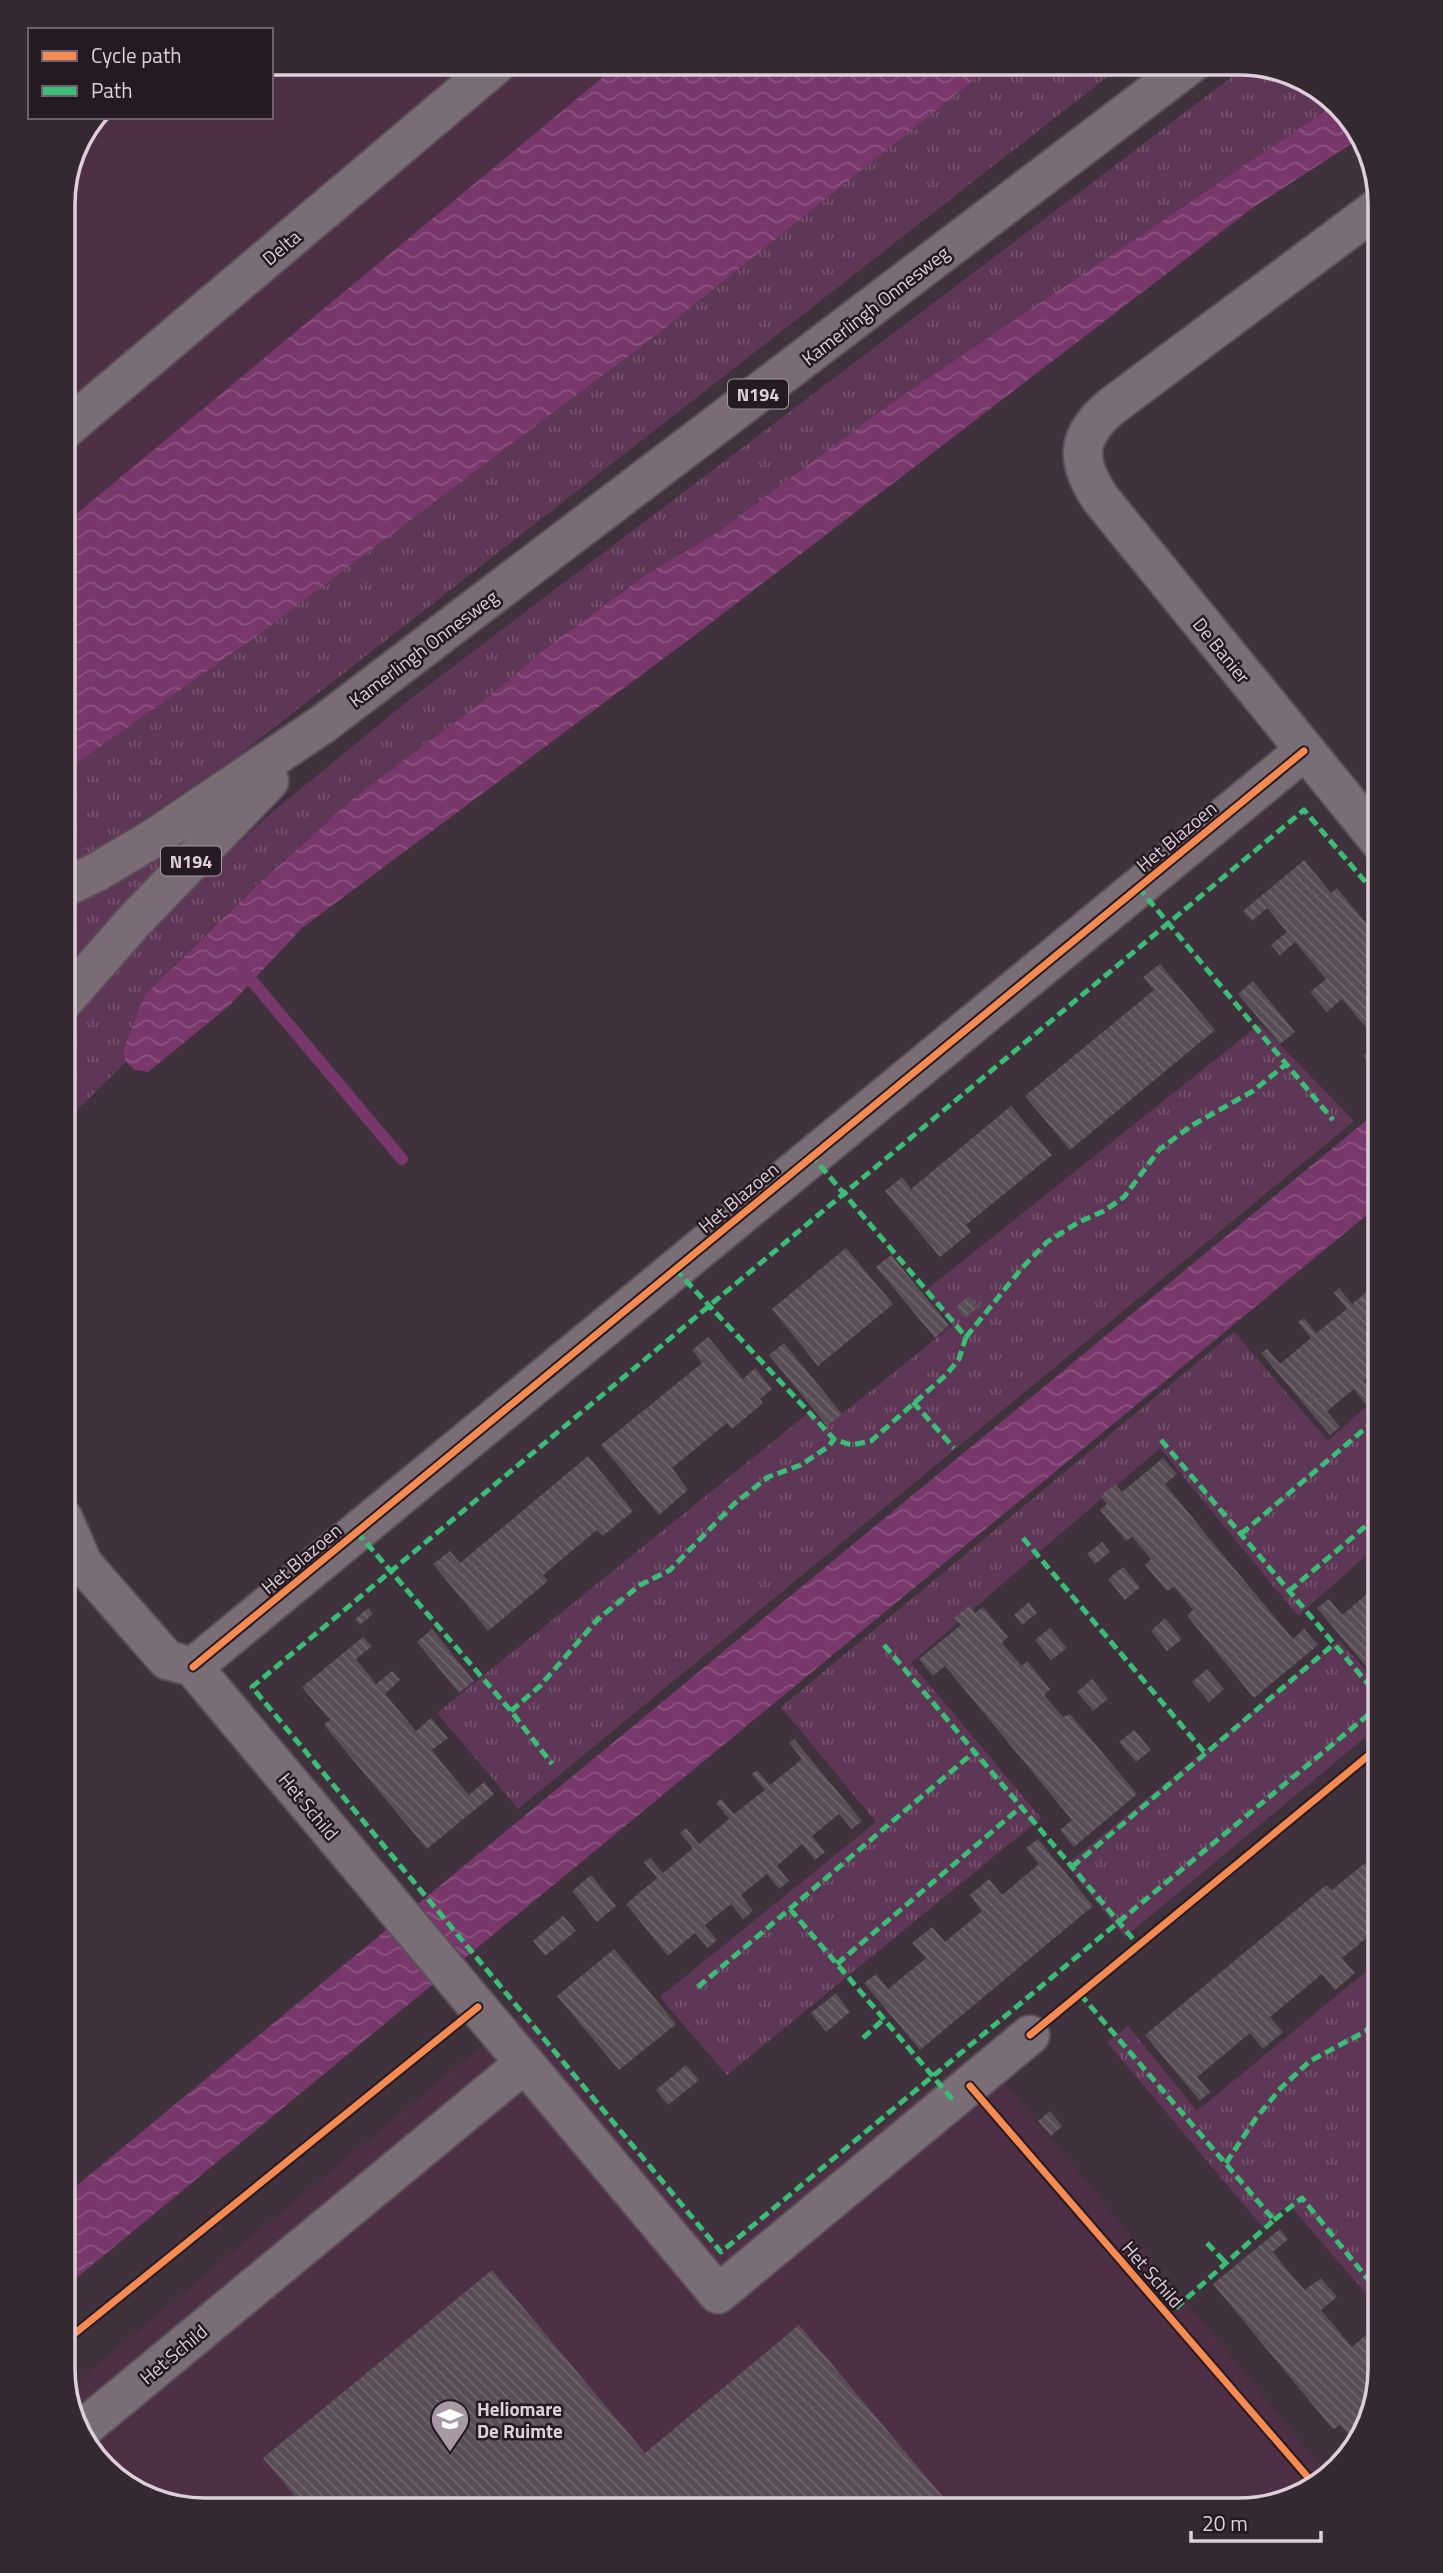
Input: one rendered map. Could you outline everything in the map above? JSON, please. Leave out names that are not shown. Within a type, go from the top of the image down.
[{"type":"main road","name":"Kamerlingh Onnesweg","points":[[76,882],[154,838],[323,724],[1175,76]]},
{"type":"main road","name":"Kamerlingh Onnesweg","points":[[76,988],[136,919],[323,724]]},
{"type":"street","name":"Delta","points":[[76,420],[483,76]]},
{"type":"street","name":"De Banier","points":[[1368,215],[1098,417],[1088,432],[1082,449],[1087,479],[1100,498],[1368,828]]},
{"type":"street","name":"Het Blazoen","points":[[193,1667],[1304,751]]},
{"type":"street","name":"Het Schild","points":[[75,1561],[167,1660],[193,1667],[718,2294],[1030,2035]]},
{"type":"street","name":"Het Schild","points":[[88,2424],[525,2063]]},
{"type":"shaded area","points":[[273,76],[806,76],[76,664],[76,196],[85,155],[108,119],[273,119]]},
{"type":"shaded area","points":[[525,2011],[721,2251],[978,2051],[1322,2467],[1288,2488],[1264,2495],[1238,2498],[196,2497],[163,2491],[119,2466],[107,2454],[89,2426],[76,2383]]},
{"type":"green space","points":[[979,76],[1108,76],[239,755],[109,842],[76,861],[76,764],[258,635],[650,340]]},
{"type":"green space","points":[[1233,76],[1280,82],[1303,93],[1327,110],[890,404],[718,532],[644,576],[545,649],[486,699],[355,797],[257,884],[144,996],[123,1051],[126,1062],[76,1112],[76,1011],[151,927],[264,819],[409,700]]},
{"type":"green space","points":[[165,847],[173,852],[76,962],[76,901]]},
{"type":"green space","points":[[1260,1024],[1354,1121],[518,1809],[437,1713],[811,1411],[826,1427],[953,1325],[925,1291]]},
{"type":"green space","points":[[1234,1332],[1328,1441],[1368,1405],[1368,1554],[1298,1616],[1160,1448],[911,1663],[1041,1818],[727,2075],[660,1997],[876,1822],[781,1707]]},
{"type":"green space","points":[[1339,1640],[1368,1673],[1368,1735],[1125,1937],[1066,1865]]},
{"type":"green space","points":[[1368,1970],[1368,2296],[1289,2204],[1262,2226],[1107,2042],[1128,2026],[1197,2111]]},
{"type":"water","points":[[604,76],[979,76],[650,340],[258,635],[76,764],[76,514]]},
{"type":"water","points":[[1327,110],[1350,140],[1352,143],[1251,209],[699,632],[302,928],[229,1006],[148,1072],[135,1070],[126,1062],[123,1051],[144,996],[258,884],[355,797],[486,699],[545,649],[644,576],[718,532],[890,404]]},
{"type":"water","points":[[1368,1119],[1368,1214],[75,2279],[75,2187]]},
{"type":"building","points":[[1304,860],[1331,893],[1337,888],[1368,925],[1368,1030],[1342,999],[1327,1012],[1310,992],[1326,979],[1295,942],[1280,955],[1271,945],[1287,932],[1267,908],[1252,921],[1243,911]]},
{"type":"building","points":[[1160,964],[1215,1030],[1070,1150],[1025,1096],[1154,990],[1143,977]]},
{"type":"building","points":[[1253,981],[1295,1032],[1280,1044],[1238,994]]},
{"type":"building","points":[[1011,1106],[1052,1155],[966,1225],[971,1232],[940,1257],[885,1191],[902,1177],[911,1189]]},
{"type":"building","points":[[846,1248],[893,1304],[818,1366],[772,1309]]},
{"type":"building","points":[[891,1255],[949,1325],[935,1338],[876,1267]]},
{"type":"building","points":[[1339,1288],[1352,1304],[1368,1291],[1368,1378],[1364,1381],[1368,1386],[1368,1404],[1366,1405],[1354,1389],[1327,1411],[1340,1427],[1330,1435],[1261,1353],[1267,1349],[1280,1364],[1311,1338],[1298,1322],[1304,1318],[1316,1333],[1347,1309],[1334,1293]]},
{"type":"building","points":[[969,1296],[979,1307],[965,1318],[956,1307]]},
{"type":"building","points":[[708,1337],[743,1379],[755,1368],[772,1389],[760,1399],[763,1403],[732,1429],[727,1423],[672,1468],[688,1490],[659,1515],[601,1445],[702,1363],[692,1350]]},
{"type":"building","points":[[784,1343],[842,1414],[827,1426],[769,1355]]},
{"type":"building","points":[[588,1456],[633,1511],[603,1536],[597,1530],[543,1575],[548,1581],[488,1631],[433,1564],[450,1551],[460,1563]]},
{"type":"building","points":[[1163,1458],[1177,1474],[1165,1484],[1218,1549],[1293,1639],[1304,1629],[1318,1645],[1254,1698],[1188,1617],[1193,1610],[1174,1587],[1167,1591],[1145,1565],[1151,1559],[1132,1537],[1126,1541],[1100,1510],[1107,1504],[1100,1496],[1116,1484],[1122,1492]]},
{"type":"building","points":[[1102,1542],[1110,1552],[1095,1564],[1087,1554]]},
{"type":"building","points":[[1123,1567],[1140,1587],[1125,1600],[1108,1579]]},
{"type":"building","points":[[1368,1593],[1368,1669],[1317,1608],[1329,1599],[1342,1615]]},
{"type":"building","points":[[1029,1602],[1037,1613],[1022,1625],[1014,1615]]},
{"type":"building","points":[[970,1605],[975,1613],[983,1607],[1008,1637],[1002,1643],[1022,1666],[1027,1661],[1050,1689],[1044,1695],[1063,1717],[1070,1714],[1137,1794],[1074,1847],[1060,1830],[1072,1820],[945,1666],[933,1676],[919,1659],[961,1625],[954,1618]]},
{"type":"building","points":[[368,1608],[373,1614],[360,1625],[355,1619]]},
{"type":"building","points":[[1165,1618],[1182,1639],[1167,1651],[1151,1631]]},
{"type":"building","points":[[1050,1628],[1067,1648],[1051,1660],[1035,1640]]},
{"type":"building","points":[[432,1629],[474,1681],[459,1693],[417,1642]]},
{"type":"building","points":[[363,1637],[372,1646],[356,1659],[376,1684],[392,1671],[400,1680],[385,1694],[416,1731],[431,1718],[448,1738],[432,1750],[447,1769],[469,1795],[484,1782],[494,1794],[427,1849],[324,1725],[330,1720],[302,1687]]},
{"type":"building","points":[[1207,1669],[1224,1689],[1209,1702],[1192,1682]]},
{"type":"building","points":[[1092,1679],[1108,1699],[1093,1711],[1077,1692]]},
{"type":"building","points":[[1134,1730],[1151,1750],[1136,1762],[1119,1742]]},
{"type":"building","points":[[794,1739],[862,1821],[852,1829],[839,1814],[812,1836],[825,1852],[815,1860],[802,1844],[777,1866],[789,1881],[779,1889],[767,1874],[741,1895],[753,1911],[743,1919],[731,1904],[705,1925],[717,1940],[708,1948],[695,1933],[668,1956],[626,1904],[657,1878],[644,1862],[650,1858],[663,1873],[693,1848],[680,1833],[686,1828],[699,1844],[729,1819],[716,1803],[721,1799],[734,1814],[765,1790],[752,1774],[757,1770],[770,1785],[802,1759],[789,1743]]},
{"type":"building","points":[[1038,1839],[1093,1906],[920,2050],[864,1983],[876,1974],[888,1989],[926,1958],[912,1943],[932,1927],[945,1942],[982,1911],[970,1895],[989,1879],[1002,1895],[1039,1864],[1026,1848]]},
{"type":"building","points":[[1365,1863],[1368,1867],[1368,1937],[1342,1958],[1355,1973],[1335,1990],[1322,1974],[1270,2017],[1283,2032],[1263,2049],[1250,2033],[1197,2077],[1210,2092],[1200,2101],[1145,2035],[1326,1885],[1332,1890]]},
{"type":"building","points":[[591,1875],[616,1906],[597,1922],[572,1891]]},
{"type":"building","points":[[563,1916],[576,1931],[545,1956],[533,1941]]},
{"type":"building","points":[[614,1949],[676,2024],[619,2070],[557,1996]]},
{"type":"building","points":[[836,1993],[850,2012],[826,2032],[811,2013]]},
{"type":"building","points":[[686,2065],[699,2080],[668,2105],[656,2090]]},
{"type":"building","points":[[1050,2111],[1062,2126],[1051,2136],[1038,2121]]},
{"type":"building","points":[[1280,2229],[1288,2239],[1273,2252],[1289,2272],[1305,2290],[1321,2278],[1337,2297],[1321,2310],[1352,2347],[1368,2335],[1365,2394],[1361,2410],[1349,2435],[1340,2425],[1332,2428],[1213,2284]]},
{"type":"building","points":[[492,2270],[645,2453],[799,2325],[944,2498],[296,2497],[263,2458]]},
{"type":"waterway","points":[[242,969],[402,1159]]},
{"type":"marked path","points":[[1368,885],[1304,810],[252,1687],[721,2252],[1368,1715]]},
{"type":"marked path","points":[[1138,887],[1333,1120]]},
{"type":"marked path","points":[[966,1337],[1022,1268],[1047,1242],[1124,1197],[1159,1150],[1191,1126],[1253,1091],[1285,1065]]},
{"type":"marked path","points":[[675,1269],[834,1439],[851,1445],[871,1441],[946,1375],[959,1359],[966,1337],[812,1156]]},
{"type":"marked path","points":[[913,1402],[954,1448]]},
{"type":"marked path","points":[[1241,1534],[1368,1426]]},
{"type":"marked path","points":[[511,1711],[540,1686],[598,1619],[640,1585],[670,1570],[734,1504],[768,1477],[801,1465],[829,1446],[834,1439]]},
{"type":"marked path","points":[[1161,1440],[1368,1684]]},
{"type":"marked path","points":[[1289,1591],[1368,1524]]},
{"type":"marked path","points":[[357,1532],[511,1711],[552,1764]]},
{"type":"marked path","points":[[1023,1538],[1205,1753]]},
{"type":"marked path","points":[[1072,1867],[1334,1644]]},
{"type":"marked path","points":[[884,1645],[1139,1946]]},
{"type":"marked path","points":[[698,1987],[974,1752]]},
{"type":"marked path","points":[[837,1964],[1021,1807]]},
{"type":"marked path","points":[[790,1909],[953,2100]]},
{"type":"marked path","points":[[1080,1994],[1274,2220],[1168,2315]]},
{"type":"marked path","points":[[863,2038],[884,2019]]},
{"type":"marked path","points":[[1226,2163],[1256,2118],[1281,2088],[1310,2061],[1368,2029]]},
{"type":"marked path","points":[[1274,2220],[1302,2198],[1368,2279]]},
{"type":"marked path","points":[[1207,2243],[1226,2263]]},
{"type":"cycle path","points":[[193,1667],[1304,751]]},
{"type":"cycle path","points":[[1030,2035],[1368,1756]]},
{"type":"cycle path","points":[[75,2333],[478,2007]]},
{"type":"cycle path","points":[[970,2086],[1308,2477]]},
{"type":"place","name":"Heliomare De Ruimte","points":[[450,2453]]}]
